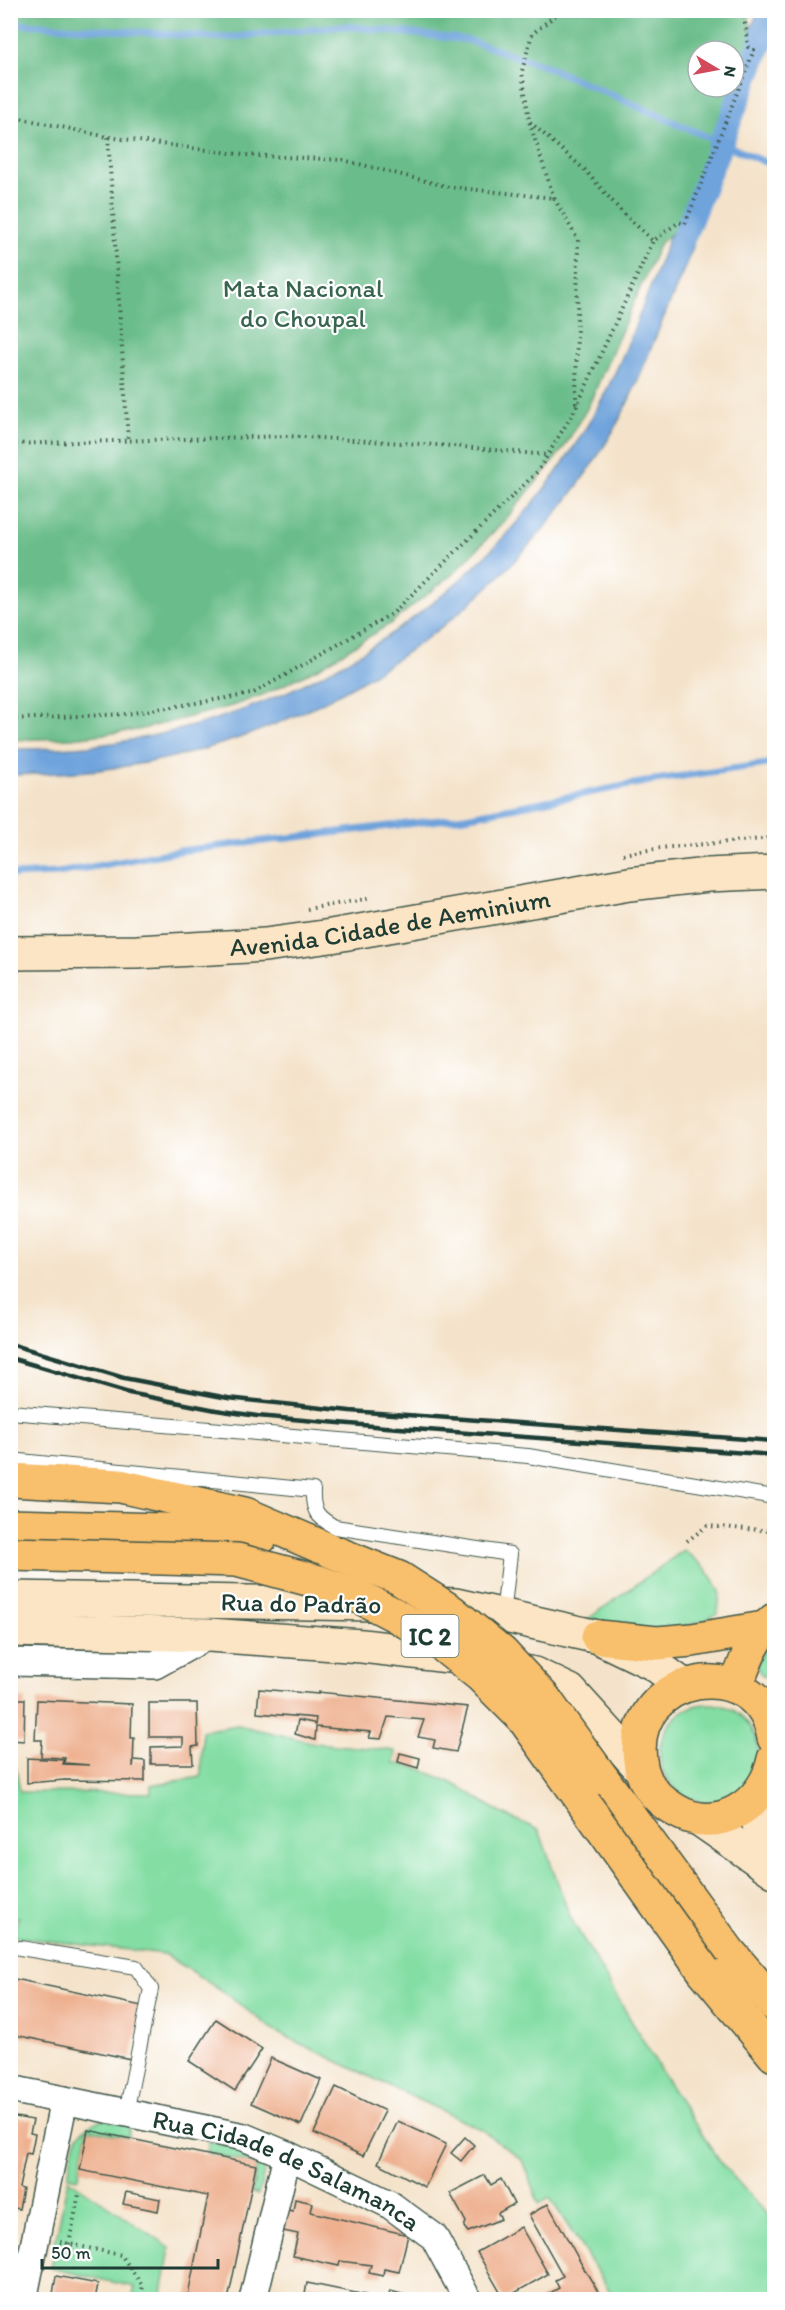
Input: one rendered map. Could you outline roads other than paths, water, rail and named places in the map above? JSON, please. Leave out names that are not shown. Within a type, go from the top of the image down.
[{"type":"main road","name":"Avenida Cidade de Aeminium","points":[[10,953],[149,952],[265,945],[331,936],[629,884],[708,875],[773,873]]},
{"type":"main road","points":[[10,1480],[120,1486],[245,1514],[331,1551]]},
{"type":"main road","name":"IC 2","points":[[10,1526],[239,1532],[331,1551],[399,1578],[452,1612],[502,1653],[544,1698],[716,1961],[774,2055]]},
{"type":"main road","name":"IC 2","points":[[10,1554],[237,1560],[319,1582],[357,1596],[431,1636],[481,1676],[524,1719],[716,1961],[774,2004]]},
{"type":"main road","name":"Rua do Padrão","points":[[10,1598],[456,1605],[597,1637],[691,1683]]},
{"type":"main road","points":[[597,1637],[657,1643],[692,1640],[759,1627]]},
{"type":"main road","points":[[759,1627],[691,1683],[666,1695],[651,1710],[642,1728],[638,1748],[641,1769],[649,1787],[662,1802],[680,1813],[699,1819],[771,1868]]},
{"type":"main road","points":[[736,1687],[759,1627]]},
{"type":"main road","name":"Rua do Padrão","points":[[10,1630],[209,1635],[372,1647],[449,1656],[534,1674],[570,1691],[641,1769]]},
{"type":"main road","points":[[691,1683],[717,1682],[736,1687],[752,1696],[764,1708],[773,1727]]},
{"type":"main road","points":[[699,1819],[719,1818],[738,1812],[754,1801],[766,1785],[774,1759]]},
{"type":"main road","points":[[754,1801],[771,1868]]},
{"type":"street","name":"Rua do Padrão","points":[[10,1662],[155,1665],[209,1635]]},
{"type":"street","name":"Rua Cidade de Salamanca","points":[[10,2089],[244,2137],[287,2155],[389,2204],[434,2237],[468,2300]]},
{"type":"street","points":[[23,2300],[64,2100]]},
{"type":"street","points":[[253,2300],[287,2155]]},
{"type":"lane","points":[[10,1412],[528,1456],[774,1497]]},
{"type":"lane","points":[[10,1460],[313,1490],[312,1503],[320,1519],[335,1527],[510,1554],[503,1615]]},
{"type":"lane","points":[[20,1948],[136,1967],[151,1989],[126,2113]]},
{"type":"water","points":[[758,11],[774,11],[774,43],[766,51],[753,45],[751,29]]},
{"type":"water","points":[[681,226],[694,231],[693,247],[635,386],[613,432],[561,507],[510,566],[452,618],[390,664],[322,702],[251,733],[176,756],[99,770],[11,775],[11,749],[105,744],[179,730],[250,707],[318,677],[382,639],[442,595],[497,544],[545,488],[587,426],[612,380],[670,235]]},
{"type":"waterway","points":[[675,259],[774,10]]},
{"type":"waterway","points":[[10,23],[223,38],[345,26],[468,40],[545,66],[774,166]]},
{"type":"waterway","points":[[10,875],[58,873],[179,851],[465,817],[655,780],[774,763]]},
{"type":"railway","points":[[10,1344],[124,1378],[228,1398],[350,1411],[774,1441]]},
{"type":"railway","points":[[10,1358],[129,1393],[257,1416],[774,1455]]},
{"type":"park label","name":"Mata Nacional do Choupal","points":[[303,303]]}]
